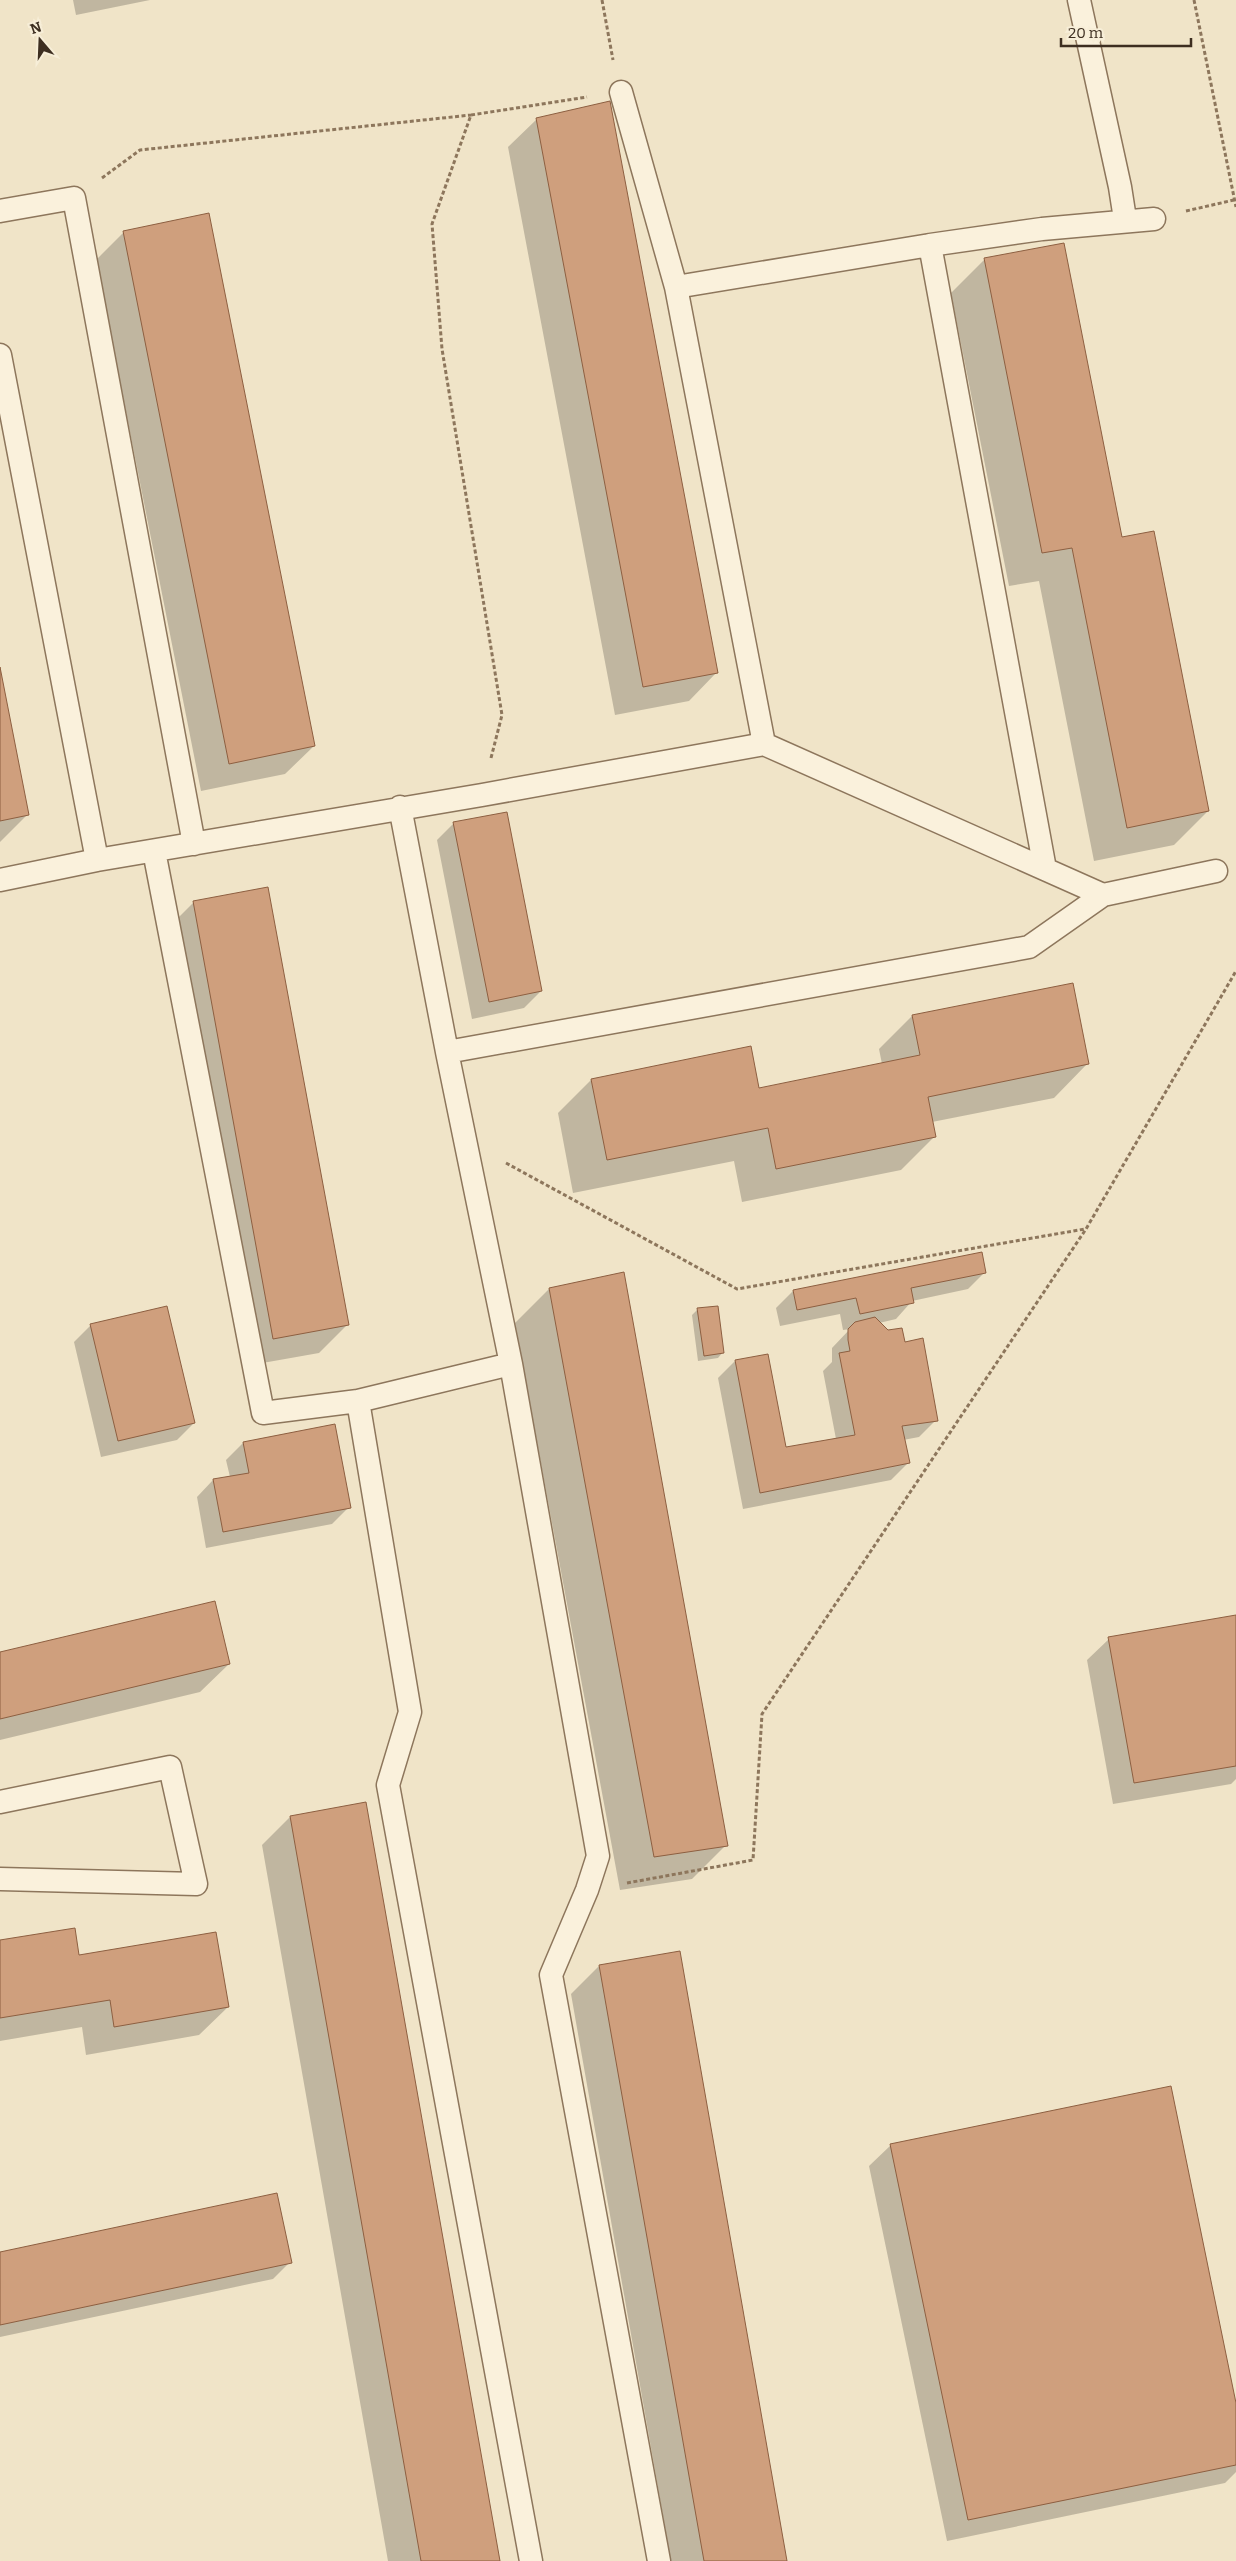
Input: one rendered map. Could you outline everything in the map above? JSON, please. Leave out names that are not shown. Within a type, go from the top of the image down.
[{"type":"lane","points":[[1079,0],[1120,187],[1124,220]]},
{"type":"lane","points":[[621,92],[676,287],[764,744]]},
{"type":"lane","points":[[0,211],[74,198],[194,844]]},
{"type":"lane","points":[[676,287],[930,245],[952,233],[1154,218]]},
{"type":"lane","points":[[930,245],[1045,869]]},
{"type":"lane","points":[[0,355],[97,860]]},
{"type":"lane","points":[[0,880],[97,860],[400,807],[482,795],[764,744],[1103,895]]},
{"type":"lane","points":[[400,807],[447,1052],[511,1364],[598,1856],[588,1890],[551,1975],[659,2561]]},
{"type":"lane","points":[[154,851],[263,1412],[358,1401],[511,1364]]},
{"type":"lane","points":[[447,1052],[1029,948],[1103,895],[1216,871]]},
{"type":"lane","points":[[358,1401],[410,1712],[388,1786],[531,2561]]},
{"type":"lane","points":[[0,1802],[170,1767],[196,1884],[0,1879]]},
{"type":"path","points":[[602,0],[607,37]]},
{"type":"path","points":[[1194,0],[1236,207]]},
{"type":"path","points":[[74,198],[140,150],[470,115],[621,92]]},
{"type":"path","points":[[470,115],[432,224],[442,349],[502,715],[482,795]]},
{"type":"path","points":[[1154,218],[1234,200]]},
{"type":"path","points":[[588,1890],[753,1860],[762,1714],[1086,1229],[1236,971]]},
{"type":"path","points":[[466,1141],[737,1289],[1086,1229]]},
{"type":"building","points":[[610,101],[718,673],[643,687],[536,118]]},
{"type":"building","points":[[209,213],[315,746],[229,764],[123,231]]},
{"type":"building","points":[[1064,243],[1122,537],[1154,531],[1209,811],[1127,828],[1072,548],[1042,553],[984,258]]},
{"type":"building","points":[[0,667],[29,815],[0,821]]},
{"type":"building","points":[[507,812],[542,991],[489,1002],[453,822]]},
{"type":"building","points":[[268,887],[349,1325],[273,1339],[193,901]]},
{"type":"building","points":[[1073,983],[1089,1064],[928,1097],[936,1137],[776,1169],[768,1128],[607,1160],[591,1079],[751,1046],[759,1088],[920,1055],[912,1015]]},
{"type":"building","points":[[982,1252],[986,1273],[911,1288],[914,1303],[860,1314],[856,1298],[797,1310],[793,1290]]},
{"type":"building","points":[[624,1272],[728,1846],[654,1857],[549,1288]]},
{"type":"building","points":[[167,1306],[195,1423],[118,1441],[90,1324]]},
{"type":"building","points":[[718,1306],[724,1353],[704,1356],[697,1308]]},
{"type":"building","points":[[875,1317],[888,1330],[902,1328],[905,1342],[923,1338],[938,1421],[902,1426],[910,1463],[760,1493],[735,1360],[768,1354],[786,1447],[855,1435],[839,1353],[850,1351],[848,1329],[855,1322]]},
{"type":"building","points":[[335,1424],[351,1508],[223,1532],[213,1479],[249,1473],[243,1442]]},
{"type":"building","points":[[215,1601],[230,1664],[0,1719],[0,1652]]},
{"type":"building","points":[[1236,1615],[1236,1766],[1134,1783],[1108,1637]]},
{"type":"building","points":[[366,1802],[500,2561],[421,2561],[290,1816]]},
{"type":"building","points":[[75,1928],[79,1955],[216,1932],[229,2007],[114,2027],[110,2000],[0,2018],[0,1940]]},
{"type":"building","points":[[680,1951],[787,2561],[704,2561],[599,1965]]},
{"type":"building","points":[[1171,2086],[1236,2403],[1236,2465],[968,2520],[890,2144]]},
{"type":"building","points":[[277,2193],[292,2263],[0,2325],[0,2252]]}]
